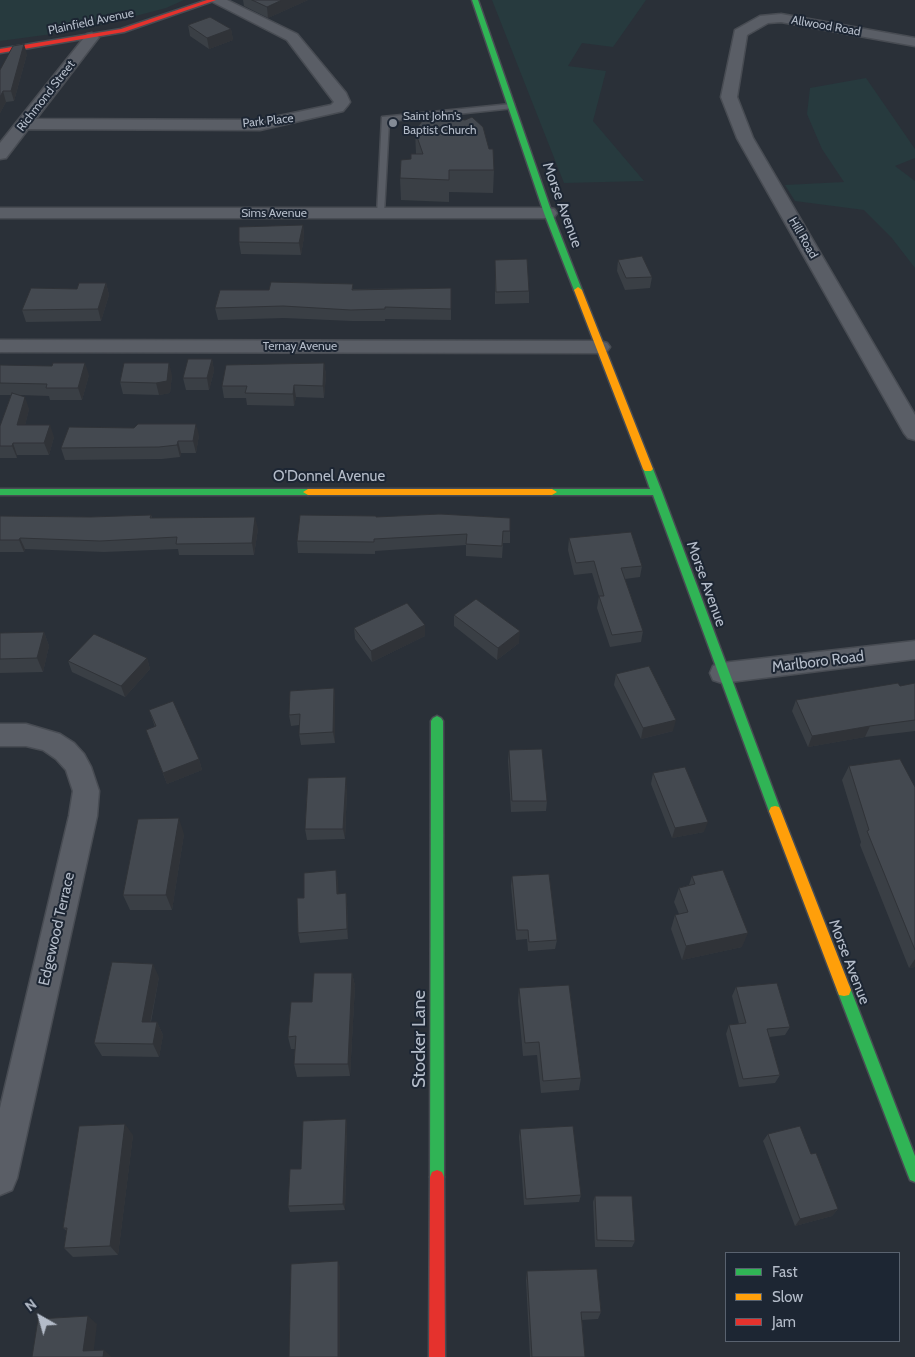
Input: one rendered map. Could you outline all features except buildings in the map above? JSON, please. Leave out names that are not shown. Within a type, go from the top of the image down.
[{"type":"street","name":"Plainfield Avenue","points":[[0,51],[92,37],[155,22],[215,0]]},
{"type":"street","name":"Park Place","points":[[23,124],[260,124],[286,121],[337,108],[342,102],[340,96],[292,37],[282,30],[215,0]]},
{"type":"street","name":"Morse Avenue","points":[[476,0],[548,213],[657,492],[722,673],[915,1175]]},
{"type":"street","name":"Allwood Road","points":[[740,33],[749,26],[764,19],[781,18],[915,42]]},
{"type":"street","name":"Hill Road","points":[[740,33],[730,97],[745,138],[915,433]]},
{"type":"street","name":"Richmond Street","points":[[0,154],[92,37]]},
{"type":"street","name":"Sims Avenue","points":[[0,213],[548,213]]},
{"type":"street","name":"Ternay Avenue","points":[[0,346],[600,347]]},
{"type":"street","name":"O'Donnel Avenue","points":[[0,492],[657,492]]},
{"type":"street","name":"Marlboro Road","points":[[722,673],[915,650]]},
{"type":"street","name":"Stocker Lane","points":[[437,721],[437,1357]]},
{"type":"street","name":"Edgewood Terrace","points":[[0,735],[26,735],[51,742],[65,751],[75,762],[82,775],[86,791],[83,816],[0,1178]]},
{"type":"lane","points":[[380,213],[385,119],[511,106]]},
{"type":"green space","points":[[0,0],[184,0],[166,8],[82,30],[0,41]]},
{"type":"green space","points":[[492,0],[646,0],[613,47],[582,43],[568,66],[606,71],[593,121],[644,181],[564,183]]},
{"type":"green space","points":[[866,78],[915,149],[915,158],[895,166],[915,181],[915,268],[891,237],[864,210],[795,201],[785,185],[844,182],[822,149],[807,114],[810,88]]},
{"type":"traffic: fast","points":[[475,0],[548,213],[578,290]]},
{"type":"traffic: fast","points":[[648,469],[775,811]]},
{"type":"traffic: fast","points":[[0,492],[308,492]]},
{"type":"traffic: fast","points":[[552,492],[657,492]]},
{"type":"traffic: fast","points":[[437,721],[437,1177]]},
{"type":"traffic: fast","points":[[844,990],[915,1175]]},
{"type":"traffic: slow","points":[[578,290],[648,469]]},
{"type":"traffic: slow","points":[[308,492],[552,492]]},
{"type":"traffic: slow","points":[[775,811],[844,990]]},
{"type":"traffic: jam","points":[[0,51],[122,31],[213,0]]},
{"type":"traffic: jam","points":[[437,1177],[437,1357]]},
{"type":"place","name":"Saint John's Baptist Church","points":[[393,123]]}]
